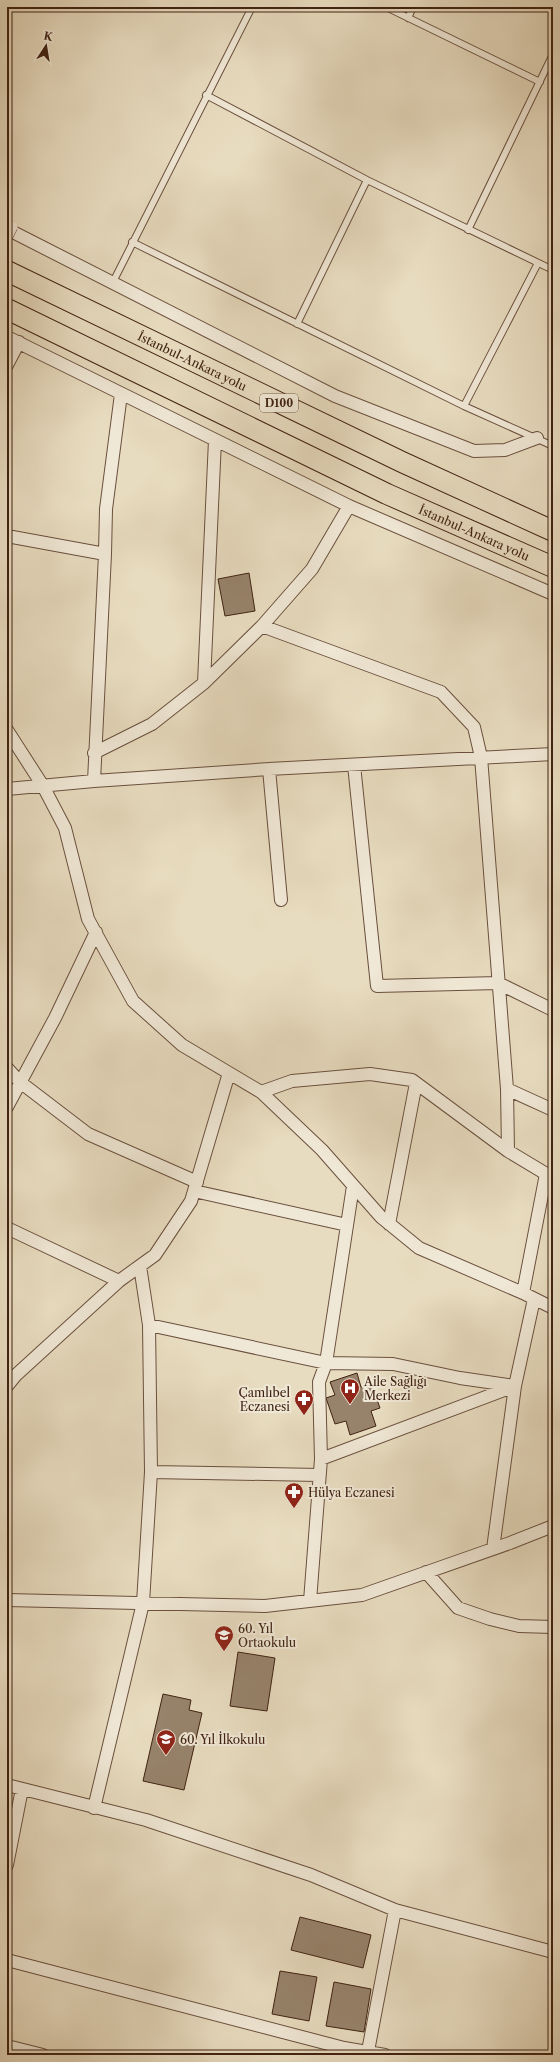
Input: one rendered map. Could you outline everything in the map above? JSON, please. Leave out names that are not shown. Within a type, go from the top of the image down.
[{"type":"highway","name":"İstanbul-Ankara yolu","points":[[7,271],[402,462],[553,531]]},
{"type":"highway","name":"İstanbul-Ankara yolu","points":[[7,309],[387,494],[553,568]]},
{"type":"street","points":[[7,239],[10,228],[335,396],[474,451],[505,450],[536,438]]},
{"type":"street","points":[[7,337],[349,506],[553,594]]},
{"type":"street","points":[[7,365],[19,342]]},
{"type":"street","points":[[94,781],[94,753],[106,554],[106,509],[121,394]]},
{"type":"street","points":[[204,684],[215,440]]},
{"type":"street","points":[[94,753],[152,724],[204,684],[262,626],[312,570],[349,506]]},
{"type":"street","points":[[7,536],[106,554]]},
{"type":"street","points":[[262,626],[441,692],[474,727],[481,757],[507,1089],[508,1151]]},
{"type":"street","points":[[7,730],[43,786],[65,828],[88,919],[133,1001],[182,1045],[261,1092],[322,1150],[389,1224],[419,1248],[553,1308]]},
{"type":"street","points":[[7,789],[94,781],[269,769],[553,754]]},
{"type":"street","points":[[354,765],[377,986],[498,983],[553,1010]]},
{"type":"street","points":[[269,769],[281,900]]},
{"type":"street","points":[[7,1107],[55,1018],[96,932]]},
{"type":"street","points":[[7,1068],[20,1082],[88,1134],[195,1187],[347,1225]]},
{"type":"street","points":[[7,1386],[12,1373],[119,1281],[155,1255],[191,1201],[229,1073]]},
{"type":"street","points":[[261,1092],[292,1081],[370,1074],[412,1080],[508,1151],[549,1176],[528,1296],[493,1549]]},
{"type":"street","points":[[389,1224],[416,1083]]},
{"type":"street","points":[[507,1089],[553,1110]]},
{"type":"street","points":[[310,1601],[321,1459],[319,1382],[326,1363],[353,1186]]},
{"type":"street","points":[[7,1228],[119,1281]]},
{"type":"street","points":[[94,1808],[143,1603],[151,1472],[149,1325],[140,1266]]},
{"type":"street","points":[[149,1325],[326,1363],[393,1364],[460,1378],[515,1386]]},
{"type":"street","points":[[321,1459],[515,1386]]},
{"type":"street","points":[[151,1472],[319,1475]]},
{"type":"street","points":[[7,1600],[264,1606],[362,1595],[493,1549],[553,1526]]},
{"type":"street","points":[[426,1572],[458,1608],[490,1620],[519,1626],[553,1627]]},
{"type":"street","points":[[7,1785],[146,1820],[311,1875],[395,1910],[553,1952]]},
{"type":"street","points":[[7,1865],[22,1790]]},
{"type":"street","points":[[368,2051],[395,1910]]},
{"type":"street","points":[[7,1960],[343,2052],[368,2051],[385,2055]]},
{"type":"street","points":[[7,2046],[43,2055]]},
{"type":"lane","points":[[112,282],[252,7]]},
{"type":"lane","points":[[386,7],[540,82]]},
{"type":"lane","points":[[408,18],[413,7]]},
{"type":"lane","points":[[468,230],[553,54]]},
{"type":"lane","points":[[206,95],[367,180],[553,270]]},
{"type":"lane","points":[[297,324],[367,180]]},
{"type":"lane","points":[[132,242],[464,406],[553,446]]},
{"type":"lane","points":[[464,406],[538,263]]},
{"type":"building","points":[[249,573],[255,611],[225,616],[218,579]]},
{"type":"building","points":[[357,1373],[361,1387],[371,1383],[380,1408],[371,1411],[376,1426],[350,1435],[346,1421],[335,1424],[326,1398],[335,1395],[330,1382]]},
{"type":"building","points":[[238,1652],[275,1658],[267,1711],[230,1706]]},
{"type":"building","points":[[163,1694],[191,1700],[189,1710],[202,1713],[184,1790],[143,1781]]},
{"type":"building","points":[[300,1917],[371,1935],[363,1968],[291,1950]]},
{"type":"building","points":[[280,1971],[317,1977],[309,2021],[272,2014]]},
{"type":"building","points":[[334,1982],[371,1989],[364,2032],[326,2026]]},
{"type":"place","name":"Aile Sağlığı Merkezi","points":[[350,1405]]},
{"type":"place","name":"Çamlıbel Eczanesi","points":[[304,1416]]},
{"type":"place","name":"Hülya Eczanesi","points":[[294,1509]]},
{"type":"place","name":"60. Yıl Ortaokulu","points":[[224,1652]]},
{"type":"place","name":"60. Yıl İlkokulu","points":[[166,1756]]}]
